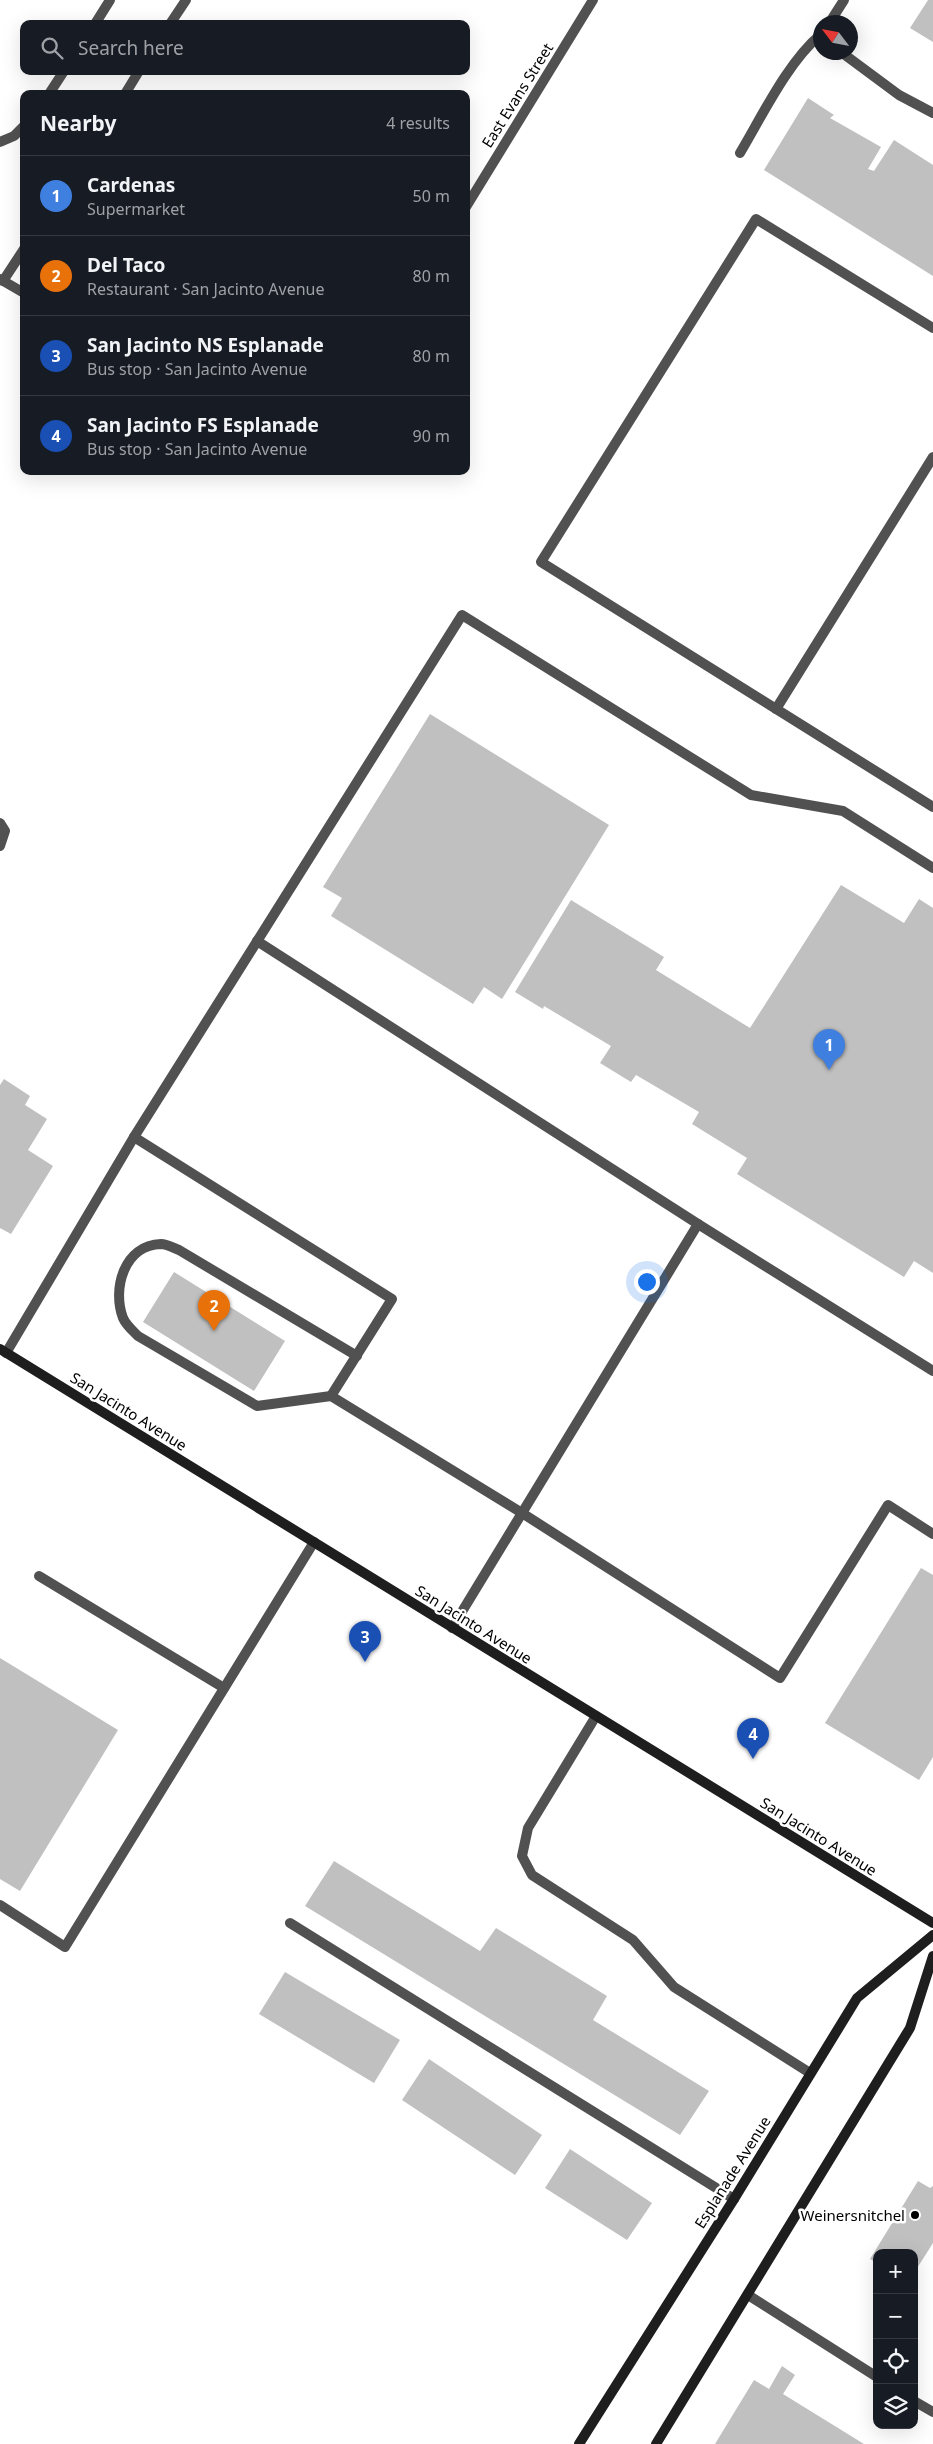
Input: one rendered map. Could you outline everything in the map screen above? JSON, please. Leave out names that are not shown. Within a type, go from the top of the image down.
[{"type":"main road","name":"San Jacinto Avenue","points":[[3,1351],[933,1923]]},
{"type":"main road","name":"Esplanade Avenue","points":[[579,2444],[734,2199],[856,1998],[933,1935]]},
{"type":"main road","points":[[656,2444],[910,2028],[933,1956]]},
{"type":"street","points":[[98,20],[110,0]]},
{"type":"street","points":[[173,20],[186,0]]},
{"type":"street","name":"East Evans Street","points":[[470,200],[593,0]]},
{"type":"street","points":[[834,15],[844,0]]},
{"type":"street","points":[[740,153],[770,102],[813,41]]},
{"type":"street","points":[[852,60],[899,95],[933,113]]},
{"type":"street","points":[[52,90],[61,75]]},
{"type":"street","points":[[128,90],[137,75]]},
{"type":"street","points":[[0,142],[14,136],[20,130]]},
{"type":"street","points":[[933,328],[756,219],[541,562],[933,807]]},
{"type":"street","points":[[20,255],[2,280],[20,291]]},
{"type":"street","points":[[776,709],[933,457]]},
{"type":"street","points":[[3,1351],[134,1137],[462,615],[751,795],[843,811],[933,868]]},
{"type":"street","points":[[0,823],[5,831],[0,846]]},
{"type":"street","points":[[257,941],[698,1224],[933,1371]]},
{"type":"street","points":[[134,1137],[392,1299],[331,1396]]},
{"type":"street","points":[[452,1628],[698,1224]]},
{"type":"street","points":[[356,1356],[180,1250],[162,1244],[137,1252],[128,1262],[119,1287],[119,1303],[124,1320],[138,1336],[257,1406],[331,1396],[522,1513],[780,1678],[888,1505],[933,1534]]},
{"type":"street","points":[[0,1905],[65,1947],[314,1542]]},
{"type":"street","points":[[39,1576],[224,1688]]},
{"type":"street","points":[[596,1716],[528,1828],[522,1856],[532,1875],[633,1940],[674,1987],[810,2073]]},
{"type":"street","points":[[290,1923],[734,2199]]},
{"type":"street","points":[[748,2295],[873,2374]]},
{"type":"street","points":[[918,2403],[932,2411]]},
{"type":"building","points":[[928,0],[933,0],[933,42],[910,28]]},
{"type":"building","points":[[808,98],[834,115],[830,118],[881,147],[868,169],[874,171],[894,140],[933,165],[933,276],[764,170]]},
{"type":"building","points":[[430,714],[609,825],[502,999],[484,987],[473,1004],[331,916],[342,898],[323,887]]},
{"type":"building","points":[[841,885],[904,923],[919,899],[933,908],[933,1273],[914,1261],[904,1277],[737,1174],[747,1158],[692,1124],[699,1112],[636,1075],[631,1082],[600,1063],[611,1046],[544,1006],[543,1009],[515,992],[571,900],[664,957],[656,970],[750,1028]]},
{"type":"building","points":[[4,1079],[30,1096],[25,1105],[47,1119],[28,1150],[53,1166],[11,1234],[0,1228],[0,1085]]},
{"type":"building","points":[[174,1272],[285,1341],[254,1391],[143,1322]]},
{"type":"building","points":[[921,1568],[933,1575],[933,1757],[919,1780],[825,1723]]},
{"type":"building","points":[[0,1658],[118,1730],[20,1891],[0,1879]]},
{"type":"building","points":[[334,1861],[480,1951],[496,1928],[607,1996],[593,2020],[709,2091],[680,2135],[305,1906]]},
{"type":"building","points":[[285,1972],[400,2040],[374,2083],[259,2014]]},
{"type":"building","points":[[429,2059],[542,2135],[515,2175],[402,2100]]},
{"type":"building","points":[[570,2149],[652,2203],[627,2240],[545,2188]]},
{"type":"building","name":"Weinersnitchel","points":[[918,2181],[930,2188],[933,2186],[933,2243],[918,2267],[918,2249],[876,2249]]},
{"type":"building","points":[[782,2366],[795,2375],[783,2394],[864,2444],[715,2444],[754,2380],[769,2389]]},
{"type":"place","name":"Cardenas","points":[[829,1070]]},
{"type":"place","name":"Del Taco","points":[[214,1331]]},
{"type":"place","name":"San Jacinto NS Esplanade","points":[[365,1662]]},
{"type":"place","name":"San Jacinto FS Esplanade","points":[[753,1759]]},
{"type":"place","name":"Weinersnitchel","points":[[915,2215]]}]
